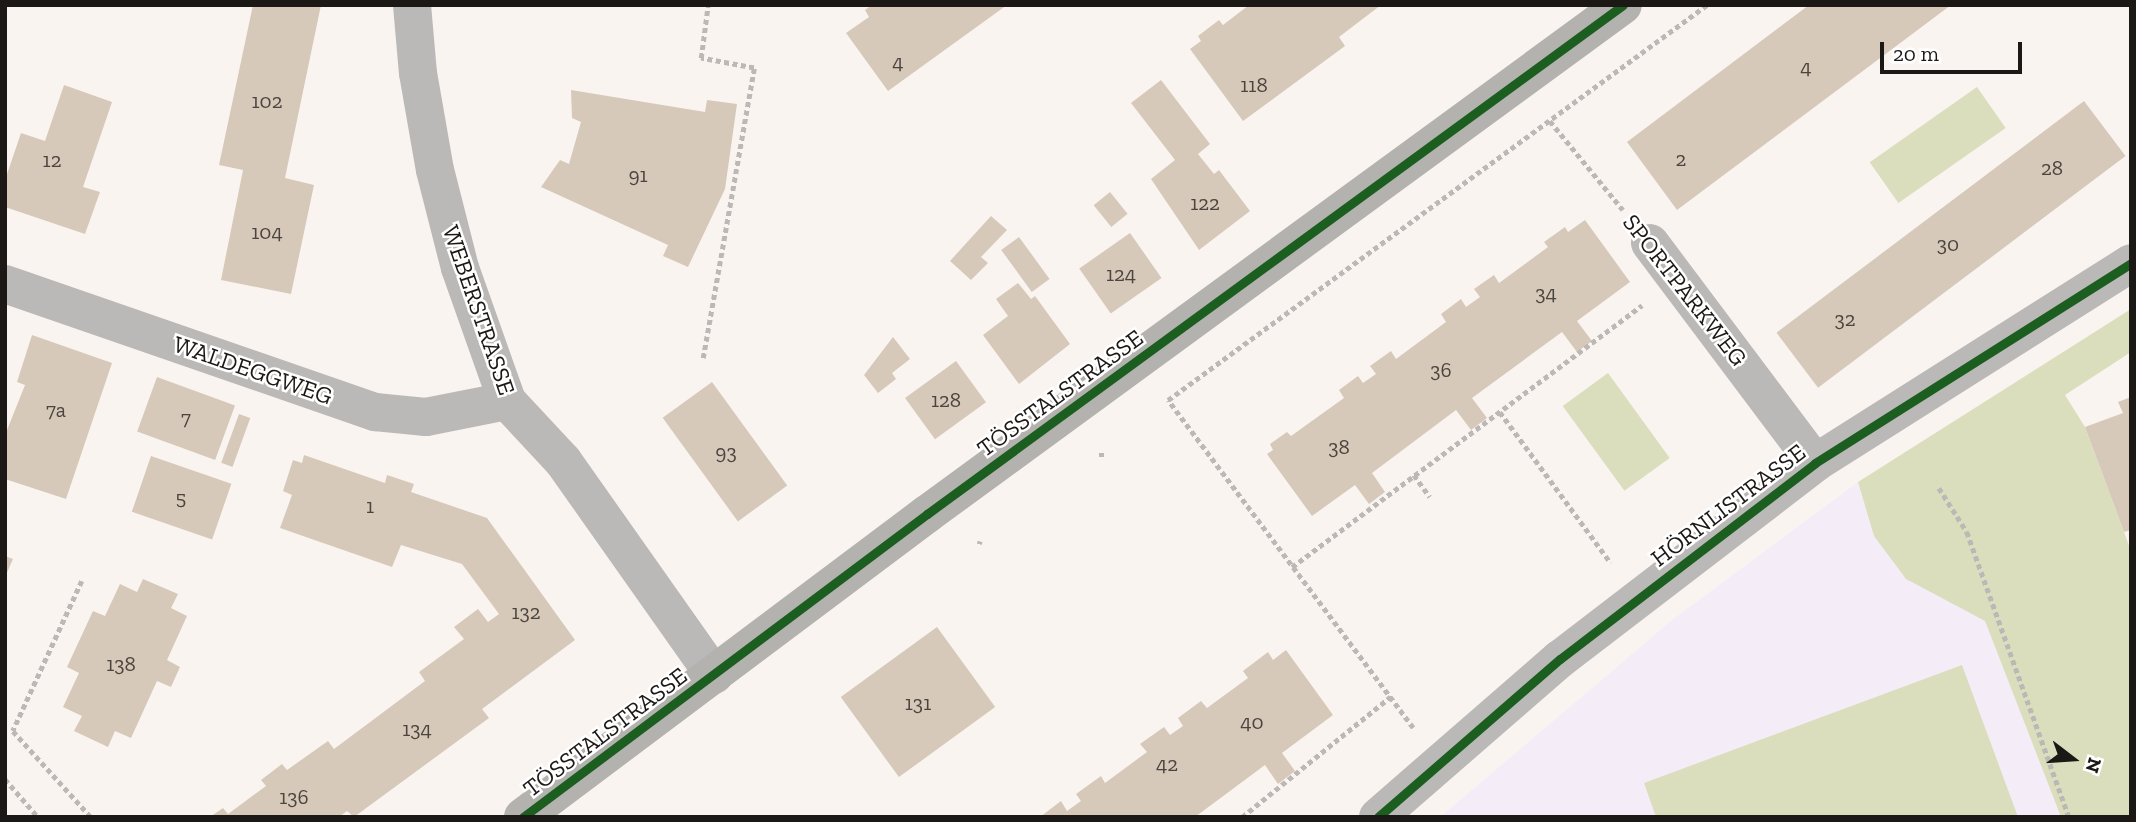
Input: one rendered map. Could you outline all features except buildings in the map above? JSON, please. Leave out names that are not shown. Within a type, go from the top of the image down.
[{"type":"main road","name":"TÖSSTALSTRASSE","points":[[523,817],[1623,5]]},
{"type":"street","name":"WEBERSTRASSE","points":[[412,5],[418,74],[435,170],[460,268],[507,401],[563,461],[714,675]]},
{"type":"street","name":"SPORTPARKWEG","points":[[1650,243],[1679,277],[1815,463]]},
{"type":"street","name":"HÖRNLISTRASSE","points":[[1378,817],[1560,659],[1815,463],[2131,263]]},
{"type":"street","name":"WALDEGGWEG","points":[[5,284],[375,412],[426,417],[507,401]]},
{"type":"path","points":[[703,358],[754,68],[701,58],[708,5]]},
{"type":"path","points":[[1440,765],[1168,400],[1707,5]]},
{"type":"path","points":[[1292,567],[1679,277]]},
{"type":"path","points":[[1500,412],[1637,598]]},
{"type":"path","points":[[1414,475],[1430,497]]},
{"type":"path","points":[[1939,488],[1967,532],[2069,817]]},
{"type":"path","points":[[82,581],[13,731],[91,817]]},
{"type":"path","points":[[1242,817],[1390,697]]},
{"type":"path","points":[[5,779],[37,817]]},
{"type":"shaded area","points":[[1858,482],[1874,536],[2000,629],[2069,817],[1440,817],[1672,620]]},
{"type":"green space","points":[[1977,87],[2006,128],[1898,203],[1870,162]]},
{"type":"green space","points":[[2131,309],[2131,352],[2065,395],[2085,427],[2131,551],[2131,817],[2061,817],[1985,621],[1906,579],[1874,536],[1858,482]]},
{"type":"green space","points":[[1608,373],[1670,458],[1624,491],[1563,406]]},
{"type":"green space","points":[[1962,665],[2018,817],[1656,817],[1644,783]]},
{"type":"cycle path","points":[[523,817],[927,514],[1623,5]]},
{"type":"cycle path","points":[[1378,817],[1560,659],[1815,463],[2131,263]]}]
